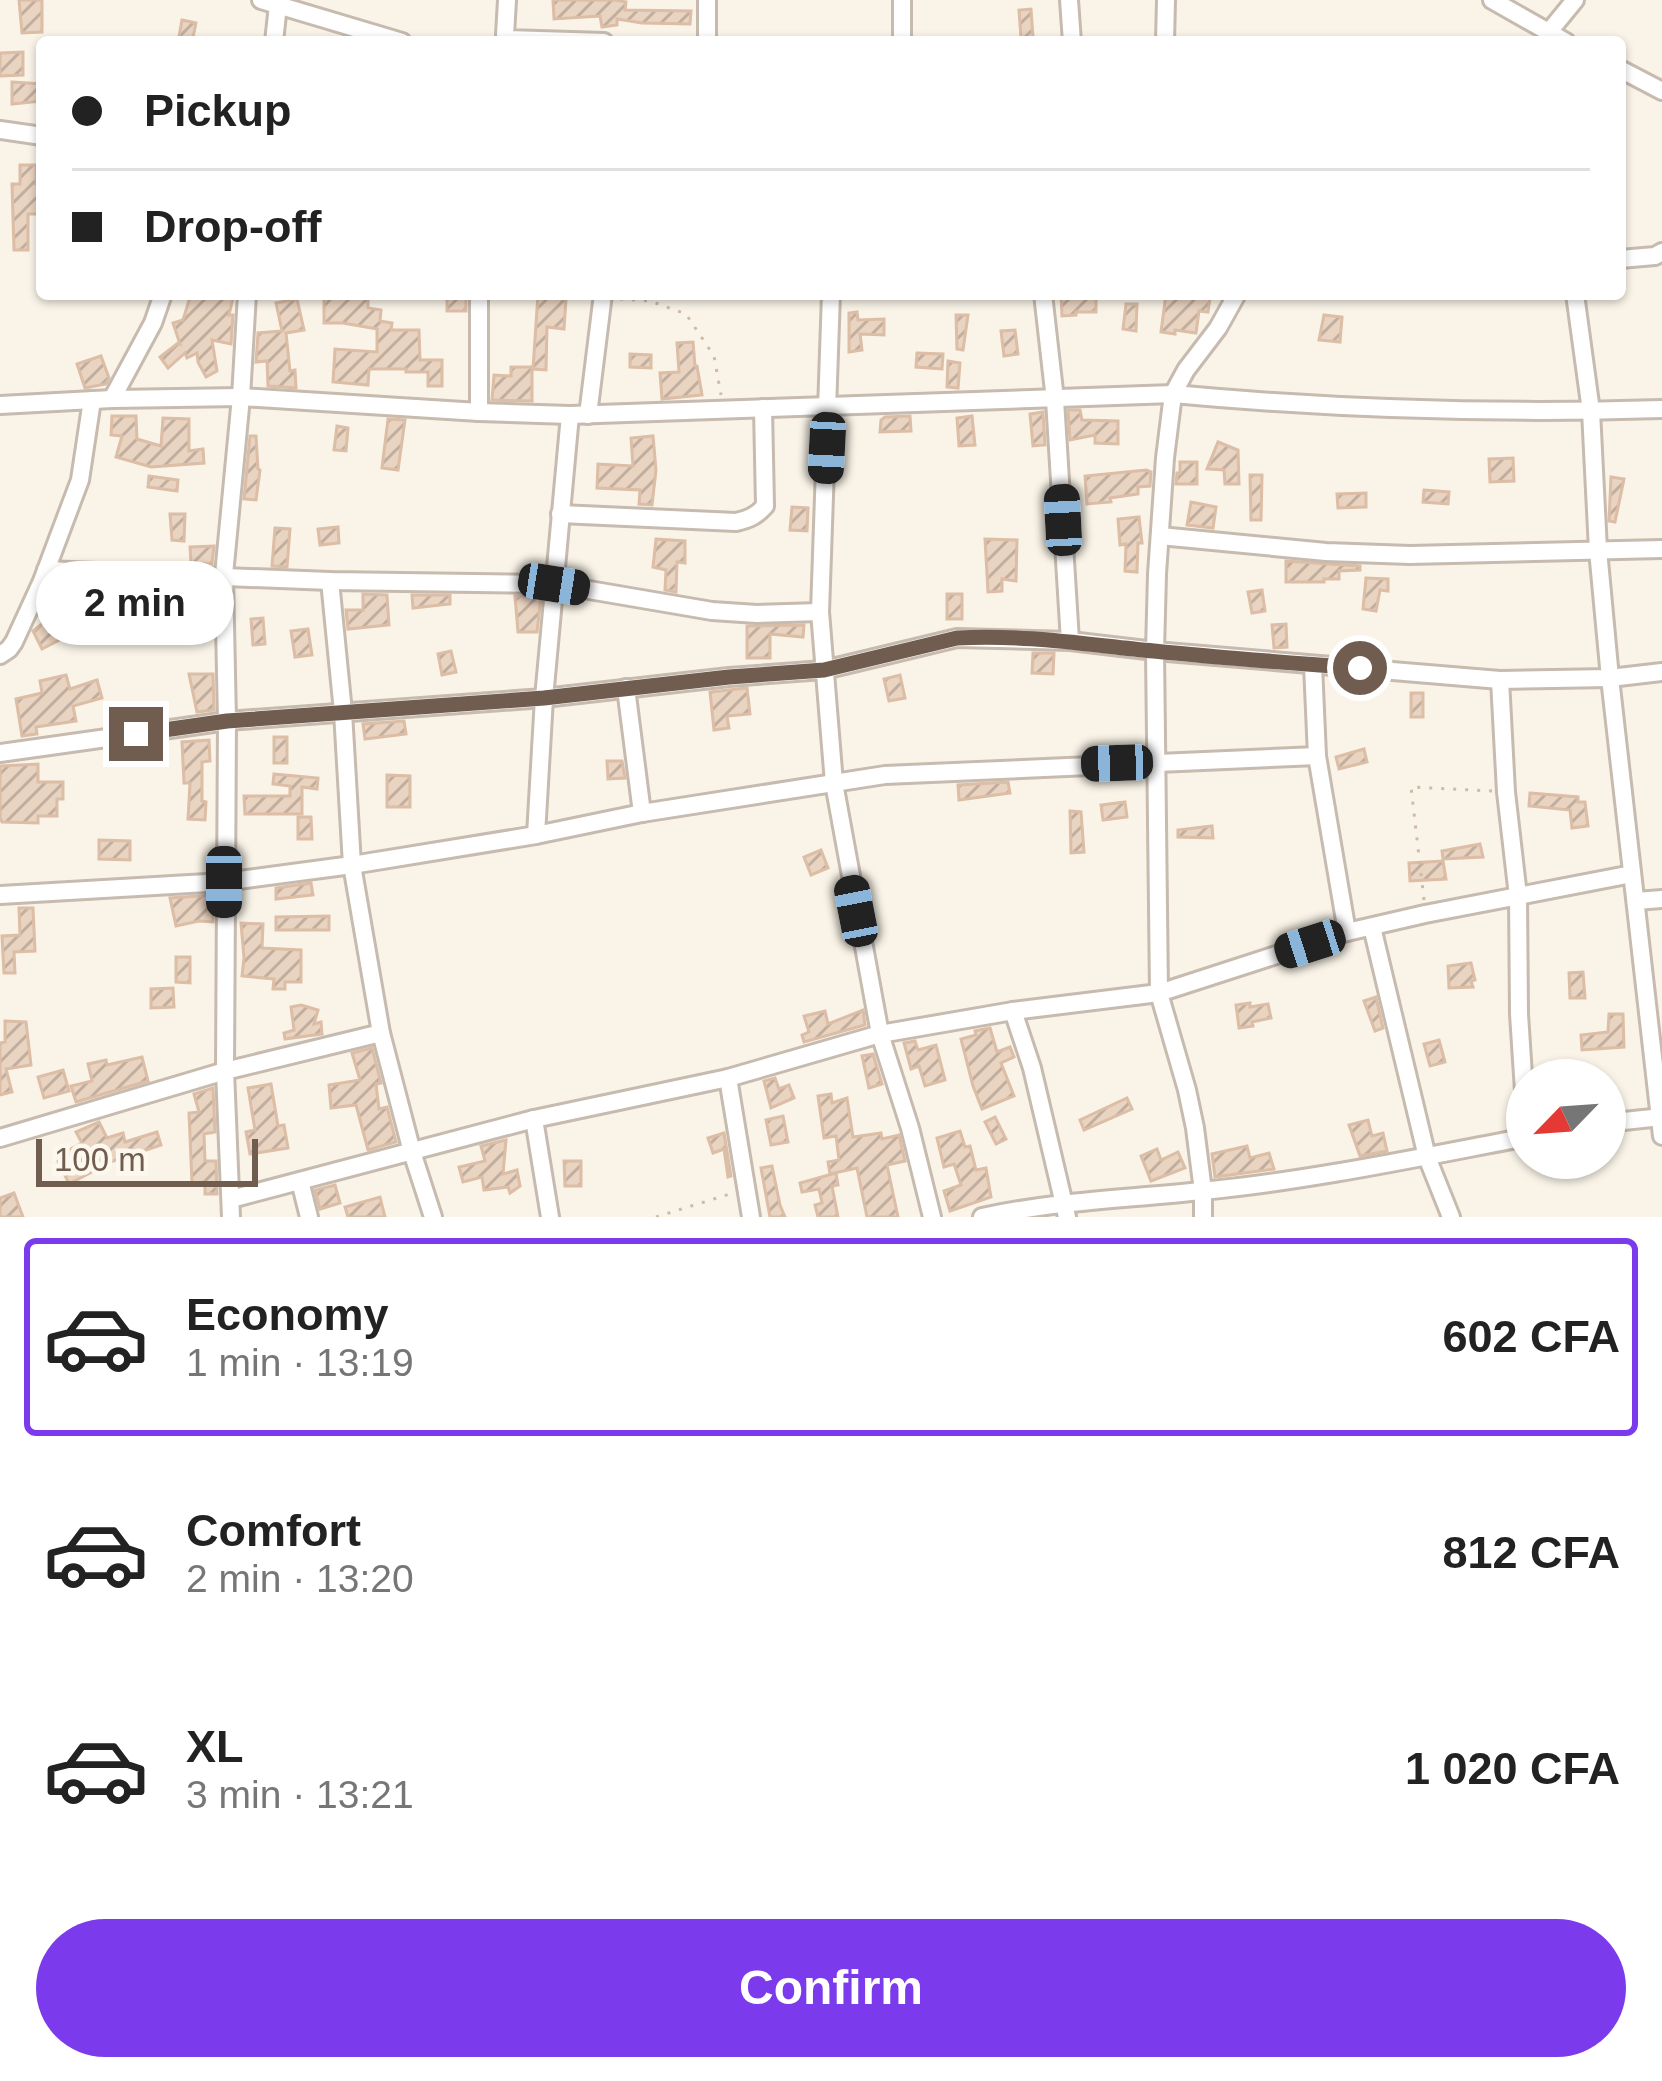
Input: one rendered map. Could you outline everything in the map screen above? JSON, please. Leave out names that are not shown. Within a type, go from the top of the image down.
[{"type":"street","points":[[506,36],[507,0]]},
{"type":"street","points":[[707,0],[707,36]]},
{"type":"street","points":[[902,0],[902,36]]},
{"type":"street","points":[[1070,0],[1072,36]]},
{"type":"street","points":[[1165,36],[1166,0]]},
{"type":"street","points":[[1492,0],[1545,36]]},
{"type":"street","points":[[1549,36],[1575,0]]},
{"type":"street","points":[[273,36],[269,2],[382,36]]},
{"type":"street","points":[[1626,72],[1662,91]]},
{"type":"street","points":[[0,130],[36,135]]},
{"type":"street","points":[[1626,258],[1662,252]]},
{"type":"street","points":[[112,399],[161,300]]},
{"type":"street","points":[[247,300],[224,575],[225,1071],[231,1208],[300,1181],[534,1119],[728,1078],[880,1034],[1159,993],[1347,932],[1632,874]]},
{"type":"street","points":[[479,300],[479,412]]},
{"type":"street","points":[[536,835],[560,514],[601,300]]},
{"type":"street","points":[[832,300],[820,613],[834,783],[880,1034],[932,1217]]},
{"type":"street","points":[[1044,300],[1070,641]]},
{"type":"street","points":[[1203,1217],[1187,1090],[1159,993],[1155,651],[1173,394],[1234,300]]},
{"type":"street","points":[[1576,300],[1591,411],[1610,678],[1662,1136]]},
{"type":"street","points":[[0,405],[241,397],[579,415],[1173,394],[1413,409],[1662,409]]},
{"type":"street","points":[[0,655],[14,642],[80,480],[92,400]]},
{"type":"street","points":[[560,514],[736,522],[758,515],[765,506],[766,492],[763,407]]},
{"type":"street","points":[[1160,536],[1389,555],[1662,549]]},
{"type":"street","points":[[46,570],[554,584],[712,611],[820,613]]},
{"type":"street","points":[[330,581],[344,712],[352,865],[381,1033],[433,1217]]},
{"type":"street","points":[[0,753],[227,721],[544,698],[824,670],[957,638],[1070,641],[1500,680],[1662,672]]},
{"type":"street","points":[[1313,665],[1316,756],[1347,932]]},
{"type":"street","points":[[1500,680],[1518,896],[1522,1059]]},
{"type":"street","points":[[626,688],[642,813]]},
{"type":"street","points":[[0,895],[224,882],[352,865],[642,813],[910,772],[1316,756]]},
{"type":"street","points":[[1636,901],[1662,899]]},
{"type":"street","points":[[1372,927],[1427,1157],[1451,1217]]},
{"type":"street","points":[[1013,1011],[1032,1068],[1065,1210]]},
{"type":"street","points":[[0,1138],[225,1071],[381,1033]]},
{"type":"street","points":[[728,1078],[751,1217]]},
{"type":"street","points":[[1626,1121],[1660,1117]]},
{"type":"street","points":[[534,1119],[550,1217]]},
{"type":"street","points":[[982,1217],[1203,1191],[1506,1141]]},
{"type":"street","points":[[300,1181],[309,1217]]},
{"type":"path","points":[[640,300],[686,314],[714,356],[723,409]]},
{"type":"path","points":[[1425,914],[1411,787],[1506,792]]},
{"type":"path","points":[[656,1217],[746,1189]]},
{"type":"building","points":[[19,0],[42,0],[42,32],[22,33]]},
{"type":"building","points":[[553,0],[616,0],[626,2],[625,10],[691,11],[690,24],[617,19],[617,25],[602,27],[600,16],[554,19]]},
{"type":"building","points":[[1031,9],[1033,36],[1021,36],[1019,10]]},
{"type":"building","points":[[182,20],[196,23],[193,36],[179,36]]},
{"type":"building","points":[[23,52],[23,75],[0,76],[0,53]]},
{"type":"building","points":[[12,82],[36,84],[36,102],[12,104]]},
{"type":"building","points":[[20,165],[36,165],[36,214],[28,214],[28,250],[14,250],[12,184],[20,184]]},
{"type":"building","points":[[189,300],[233,300],[231,344],[212,340],[217,371],[206,377],[197,353],[187,358],[185,353],[168,368],[160,357],[180,344],[173,323],[183,320]]},
{"type":"building","points":[[297,300],[304,330],[286,333],[296,388],[268,386],[267,361],[256,362],[258,333],[282,331],[276,303]]},
{"type":"building","points":[[324,300],[368,300],[368,308],[381,310],[380,321],[392,323],[391,330],[419,330],[420,360],[442,360],[442,386],[428,386],[428,372],[406,369],[369,369],[368,385],[333,382],[335,349],[377,352],[377,329],[324,323]]},
{"type":"building","points":[[447,300],[466,300],[466,311],[447,311]]},
{"type":"building","points":[[538,300],[566,300],[564,329],[547,327],[546,370],[533,369]]},
{"type":"building","points":[[1061,300],[1096,300],[1096,312],[1062,316]]},
{"type":"building","points":[[1165,300],[1210,300],[1208,312],[1199,311],[1196,333],[1161,332]]},
{"type":"building","points":[[1126,304],[1137,304],[1136,331],[1123,329]]},
{"type":"building","points":[[857,312],[858,320],[884,319],[884,335],[860,334],[862,350],[849,352],[849,313]]},
{"type":"building","points":[[956,315],[968,315],[963,350],[957,349]]},
{"type":"building","points":[[1324,315],[1342,317],[1340,342],[1319,340]]},
{"type":"building","points":[[1015,330],[1018,354],[1004,356],[1001,331]]},
{"type":"building","points":[[693,342],[702,395],[662,399],[660,373],[679,372],[677,343]]},
{"type":"building","points":[[917,353],[943,354],[942,369],[916,367]]},
{"type":"building","points":[[630,354],[651,355],[651,368],[630,367]]},
{"type":"building","points":[[101,356],[109,378],[106,384],[85,388],[77,364]]},
{"type":"building","points":[[948,361],[960,363],[958,388],[947,387]]},
{"type":"building","points":[[511,367],[532,367],[532,401],[492,400],[494,375],[511,376]]},
{"type":"building","points":[[1068,410],[1080,410],[1082,420],[1118,421],[1118,444],[1095,443],[1095,435],[1070,440]]},
{"type":"building","points":[[1043,412],[1045,445],[1033,446],[1030,414]]},
{"type":"building","points":[[112,416],[136,416],[137,439],[161,446],[163,418],[189,419],[189,451],[203,449],[204,463],[151,467],[116,457],[122,436],[111,435]]},
{"type":"building","points":[[910,416],[911,431],[880,432],[885,417]]},
{"type":"building","points":[[972,416],[975,445],[959,446],[957,418]]},
{"type":"building","points":[[388,419],[405,420],[398,470],[382,468]]},
{"type":"building","points":[[337,426],[348,428],[346,451],[334,450]]},
{"type":"building","points":[[250,436],[256,436],[260,470],[256,500],[244,499]]},
{"type":"building","points":[[653,436],[652,505],[639,504],[640,490],[597,488],[598,464],[633,466],[631,438]]},
{"type":"building","points":[[1218,442],[1238,450],[1239,484],[1225,484],[1224,470],[1207,469]]},
{"type":"building","points":[[1513,458],[1514,481],[1490,482],[1489,459]]},
{"type":"building","points":[[1180,462],[1197,462],[1197,484],[1176,484]]},
{"type":"building","points":[[1151,472],[1150,486],[1138,487],[1138,494],[1087,504],[1085,476]]},
{"type":"building","points":[[1250,475],[1262,475],[1261,520],[1251,520]]},
{"type":"building","points":[[149,476],[178,480],[177,491],[148,487]]},
{"type":"building","points":[[1611,477],[1624,479],[1615,522],[1609,521]]},
{"type":"building","points":[[1424,490],[1449,492],[1448,504],[1423,502]]},
{"type":"building","points":[[1366,493],[1366,507],[1338,508],[1337,494]]},
{"type":"building","points":[[1191,502],[1216,507],[1213,528],[1187,525]]},
{"type":"building","points":[[792,507],[808,508],[807,531],[790,530]]},
{"type":"building","points":[[170,514],[185,514],[184,541],[172,540]]},
{"type":"building","points":[[1139,517],[1142,543],[1138,543],[1137,572],[1125,571],[1126,544],[1120,545],[1118,519]]},
{"type":"building","points":[[338,527],[339,543],[320,545],[318,529]]},
{"type":"building","points":[[275,528],[290,529],[287,567],[272,566]]},
{"type":"building","points":[[656,539],[685,541],[685,563],[677,562],[676,592],[665,590],[666,570],[653,567]]},
{"type":"building","points":[[985,539],[1017,540],[1016,581],[1002,579],[1002,591],[988,592]]},
{"type":"building","points":[[214,546],[212,564],[191,563],[190,547]]},
{"type":"building","points":[[1286,561],[1360,566],[1360,570],[1339,571],[1339,579],[1324,582],[1286,582]]},
{"type":"building","points":[[1366,578],[1388,579],[1388,591],[1380,590],[1376,611],[1363,609]]},
{"type":"building","points":[[184,588],[212,589],[212,627],[188,629]]},
{"type":"building","points":[[1262,590],[1265,611],[1252,613],[1248,592]]},
{"type":"building","points":[[77,591],[90,614],[82,618],[86,630],[42,649],[33,631],[43,623],[52,626],[46,603]]},
{"type":"building","points":[[363,594],[387,595],[389,625],[348,629],[346,610],[363,610]]},
{"type":"building","points":[[947,594],[962,594],[962,619],[947,619]]},
{"type":"building","points":[[412,595],[450,595],[450,604],[413,608]]},
{"type":"building","points":[[515,596],[541,597],[537,632],[518,632]]},
{"type":"building","points":[[263,618],[265,644],[253,645],[251,619]]},
{"type":"building","points":[[1286,624],[1287,647],[1274,648],[1272,625]]},
{"type":"building","points":[[804,625],[803,637],[770,634],[770,658],[747,658],[747,626]]},
{"type":"building","points":[[308,629],[312,655],[295,657],[291,631]]},
{"type":"building","points":[[451,651],[456,672],[442,675],[438,654]]},
{"type":"building","points":[[1033,653],[1054,653],[1053,674],[1032,673]]},
{"type":"building","points":[[189,674],[213,674],[214,710],[197,712]]},
{"type":"building","points":[[66,675],[70,689],[97,680],[102,698],[73,706],[76,721],[36,727],[37,734],[22,736],[16,699],[42,693],[40,681]]},
{"type":"building","points":[[900,675],[905,698],[889,701],[884,679]]},
{"type":"building","points":[[747,688],[750,714],[727,716],[729,728],[714,730],[710,692]]},
{"type":"building","points":[[1411,693],[1423,693],[1423,717],[1411,717]]},
{"type":"building","points":[[404,721],[406,734],[365,739],[363,724]]},
{"type":"building","points":[[274,737],[287,737],[287,763],[274,763]]},
{"type":"building","points":[[209,740],[210,761],[202,762],[205,820],[188,819],[190,783],[184,783],[182,742]]},
{"type":"building","points":[[1364,749],[1367,762],[1339,769],[1336,757]]},
{"type":"building","points":[[607,761],[622,761],[625,778],[608,779]]},
{"type":"building","points":[[38,764],[38,782],[63,782],[57,816],[38,816],[38,823],[2,822],[0,766]]},
{"type":"building","points":[[274,774],[318,778],[317,789],[302,787],[302,814],[245,814],[244,796],[290,796],[290,786],[273,784]]},
{"type":"building","points":[[387,775],[410,776],[410,807],[387,807]]},
{"type":"building","points":[[1008,782],[1010,793],[959,800],[958,785]]},
{"type":"building","points":[[1530,793],[1578,797],[1578,802],[1585,802],[1588,826],[1572,828],[1570,810],[1529,806]]},
{"type":"building","points":[[1125,802],[1127,817],[1103,820],[1101,805]]},
{"type":"building","points":[[1070,811],[1081,812],[1084,852],[1071,853]]},
{"type":"building","points":[[298,817],[311,817],[312,839],[298,839]]},
{"type":"building","points":[[1212,826],[1213,838],[1178,837],[1178,830]]},
{"type":"building","points":[[99,840],[130,841],[130,860],[99,859]]},
{"type":"building","points":[[1480,844],[1483,857],[1443,859],[1442,851]]},
{"type":"building","points":[[821,850],[828,868],[811,875],[804,857]]},
{"type":"building","points":[[1443,861],[1446,879],[1410,881],[1409,863]]},
{"type":"building","points":[[311,883],[313,895],[276,899],[276,888]]},
{"type":"building","points":[[213,895],[213,922],[176,926],[170,898]]},
{"type":"building","points":[[19,908],[33,908],[35,951],[14,952],[15,973],[4,973],[2,936],[20,935]]},
{"type":"building","points":[[329,916],[329,930],[276,930],[276,917]]},
{"type":"building","points":[[241,923],[263,924],[262,948],[301,950],[301,982],[285,982],[285,989],[273,989],[274,979],[242,976]]},
{"type":"building","points":[[176,957],[190,957],[190,983],[176,982]]},
{"type":"building","points":[[1471,963],[1473,987],[1449,988],[1448,966]]},
{"type":"building","points":[[1583,972],[1585,998],[1570,998],[1569,973]]},
{"type":"building","points":[[173,988],[174,1007],[151,1008],[151,989]]},
{"type":"building","points":[[1376,997],[1383,1028],[1375,1031],[1364,1001]]},
{"type":"building","points":[[1250,1003],[1250,1007],[1268,1004],[1271,1018],[1239,1028],[1236,1005]]},
{"type":"building","points":[[291,1007],[318,1010],[314,1024],[321,1022],[322,1034],[285,1039],[284,1033],[294,1030]]},
{"type":"building","points":[[863,1010],[865,1025],[804,1042],[802,1035],[809,1032],[804,1016],[825,1011],[828,1024]]},
{"type":"building","points":[[1609,1014],[1623,1014],[1624,1047],[1582,1050],[1581,1035],[1608,1032]]},
{"type":"building","points":[[5,1021],[26,1022],[31,1065],[6,1069],[12,1092],[0,1095],[0,1043],[5,1042]]},
{"type":"building","points":[[990,1028],[997,1052],[1010,1047],[1014,1057],[1001,1063],[1014,1096],[982,1109],[961,1039]]},
{"type":"building","points":[[1439,1040],[1445,1062],[1430,1066],[1424,1044]]},
{"type":"building","points":[[915,1041],[918,1050],[936,1045],[945,1080],[925,1086],[919,1066],[911,1069],[904,1043]]},
{"type":"building","points":[[372,1048],[381,1083],[376,1084],[379,1109],[387,1107],[396,1142],[368,1150],[356,1105],[331,1108],[329,1085],[360,1080],[352,1053]]},
{"type":"building","points":[[873,1054],[882,1084],[869,1088],[862,1056]]},
{"type":"building","points":[[142,1057],[148,1081],[76,1102],[71,1086],[92,1081],[88,1064]]},
{"type":"building","points":[[63,1070],[69,1091],[44,1098],[38,1077]]},
{"type":"building","points":[[775,1078],[779,1089],[789,1085],[794,1098],[771,1108],[764,1081]]},
{"type":"building","points":[[271,1084],[278,1126],[284,1125],[288,1148],[250,1154],[246,1132],[255,1130],[248,1088]]},
{"type":"building","points":[[213,1088],[215,1132],[204,1134],[205,1161],[216,1161],[217,1194],[205,1194],[205,1182],[192,1183],[189,1113],[199,1112],[194,1094]]},
{"type":"building","points":[[831,1094],[832,1103],[847,1098],[853,1137],[899,1135],[905,1161],[887,1165],[898,1217],[867,1217],[857,1168],[830,1174],[828,1162],[839,1160],[836,1136],[824,1138],[818,1096]]},
{"type":"building","points":[[1127,1098],[1132,1109],[1084,1130],[1080,1120]]},
{"type":"building","points":[[783,1116],[788,1142],[771,1145],[766,1120]]},
{"type":"building","points":[[995,1117],[1006,1139],[996,1144],[985,1122]]},
{"type":"building","points":[[1368,1120],[1372,1136],[1383,1133],[1387,1151],[1360,1156],[1349,1125]]},
{"type":"building","points":[[99,1122],[107,1138],[123,1133],[125,1142],[157,1132],[161,1145],[113,1161],[69,1184],[56,1157],[82,1143],[76,1132]]},
{"type":"building","points":[[960,1131],[976,1170],[986,1168],[991,1197],[950,1211],[944,1191],[961,1185],[954,1164],[944,1167],[937,1138]]},
{"type":"building","points":[[724,1133],[728,1177],[724,1149],[713,1153],[708,1138]]},
{"type":"building","points":[[506,1140],[503,1174],[517,1170],[520,1186],[510,1193],[508,1187],[484,1190],[482,1177],[463,1182],[459,1167],[485,1161],[481,1146]]},
{"type":"building","points":[[1247,1146],[1250,1158],[1269,1153],[1274,1169],[1215,1177],[1212,1154]]},
{"type":"building","points":[[1157,1149],[1161,1160],[1178,1152],[1185,1168],[1151,1181],[1141,1156]]},
{"type":"building","points":[[564,1161],[581,1161],[581,1186],[565,1186]]},
{"type":"building","points":[[772,1166],[785,1217],[770,1217],[761,1168]]},
{"type":"building","points":[[836,1173],[838,1185],[832,1186],[838,1217],[818,1217],[819,1189],[802,1192],[800,1183]]},
{"type":"building","points":[[335,1185],[340,1203],[320,1209],[315,1190]]},
{"type":"building","points":[[14,1193],[23,1217],[0,1217],[0,1198]]},
{"type":"building","points":[[380,1197],[385,1217],[348,1217],[345,1207]]},
{"type":"route","points":[[136,734],[227,721],[544,698],[824,670],[974,637],[1070,641],[1360,668]]}]
